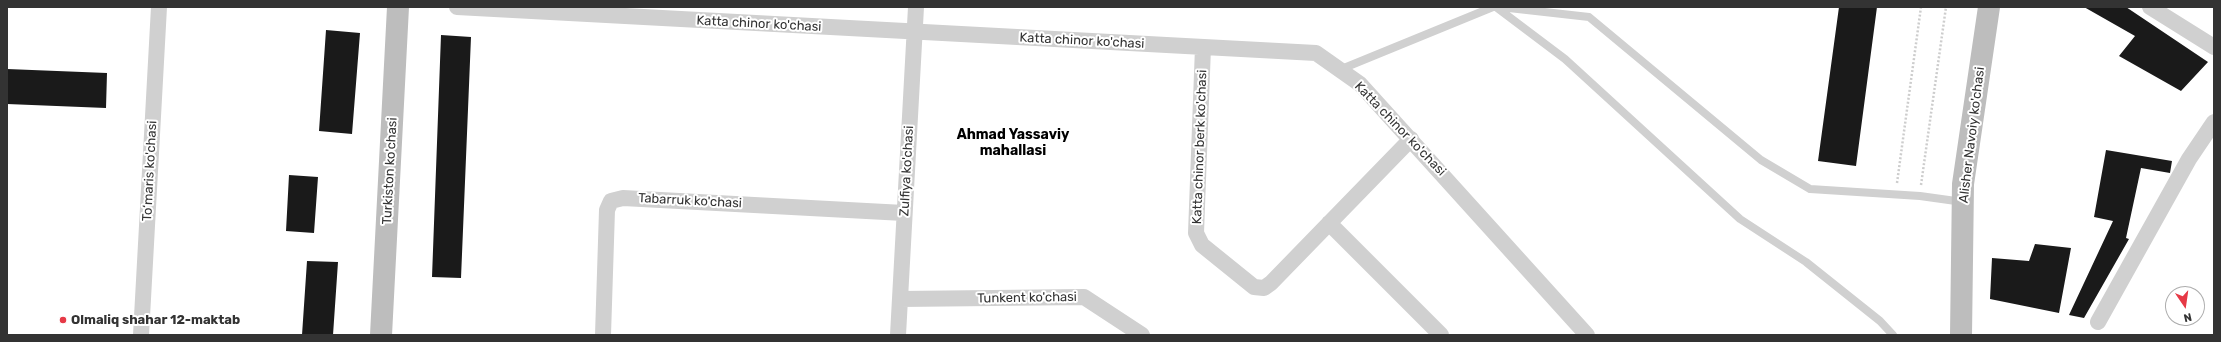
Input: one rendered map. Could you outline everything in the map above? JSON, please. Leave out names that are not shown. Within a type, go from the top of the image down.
[{"type":"street","name":"To‘maris ko'chasi","points":[[141,335],[159,7]]},
{"type":"street","name":"Turkiston ko'chasi","points":[[381,335],[398,7]]},
{"type":"street","name":"Katta chinor ko'chasi","points":[[456,7],[1316,53],[1360,84],[1411,138],[1587,335]]},
{"type":"street","name":"Zulfiya ko'chasi","points":[[898,335],[916,7]]},
{"type":"street","name":"Alisher Navoiy ko'chasi","points":[[1961,335],[1963,184],[1989,7]]},
{"type":"street","points":[[2150,7],[2214,47]]},
{"type":"street","name":"Katta chinor berk ko'chasi","points":[[1203,47],[1196,233],[1202,245],[1254,287],[1264,288],[1272,283],[1411,138]]},
{"type":"street","points":[[2098,322],[2189,159],[2214,122]]},
{"type":"street","name":"Tabarruk ko'chasi","points":[[603,335],[607,210],[612,201],[623,198],[904,213]]},
{"type":"street","points":[[1329,223],[1441,335]]},
{"type":"street","name":"Tunkent ko'chasi","points":[[900,299],[1084,297],[1142,335]]},
{"type":"lane","points":[[1340,70],[1494,7],[1565,59],[1740,219],[1806,262],[1880,321],[1893,335]]},
{"type":"lane","points":[[1500,7],[1589,17],[1761,160],[1810,189],[1920,196],[1963,202]]},
{"type":"path","points":[[1895,195],[1921,7]]},
{"type":"path","points":[[1920,196],[1946,7]]},
{"type":"building","points":[[1839,7],[1877,7],[1856,166],[1818,161]]},
{"type":"building","points":[[2084,7],[2126,7],[2208,62],[2181,91],[2119,56],[2135,36]]},
{"type":"building","points":[[326,30],[360,33],[352,134],[319,131]]},
{"type":"building","points":[[441,35],[471,37],[461,278],[432,277]]},
{"type":"building","points":[[7,69],[107,73],[106,108],[7,104]]},
{"type":"building","points":[[2106,150],[2172,161],[2170,173],[2141,168],[2126,238],[2129,239],[2084,318],[2069,315],[2113,221],[2094,217]]},
{"type":"building","points":[[289,175],[318,177],[314,233],[286,231]]},
{"type":"building","points":[[2035,244],[2071,248],[2059,313],[1990,299],[1992,258],[2029,261]]},
{"type":"building","points":[[307,261],[338,262],[333,335],[302,335]]},
{"type":"place","name":"Olmaliq shahar 12-maktab","points":[[63,320]]},
{"type":"district","name":"Ahmad Yassaviy mahallasi","points":[[1013,144]]}]
